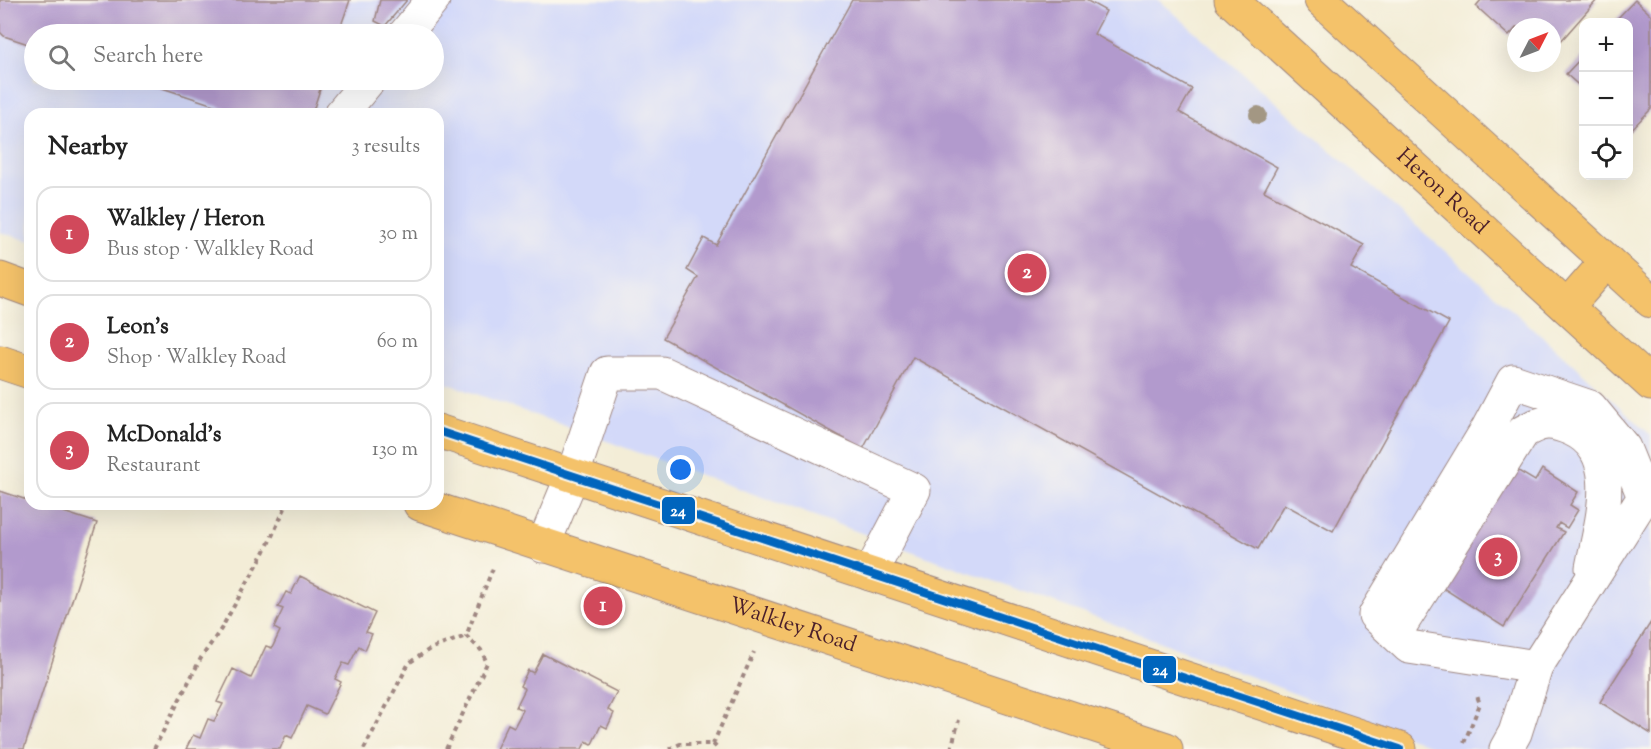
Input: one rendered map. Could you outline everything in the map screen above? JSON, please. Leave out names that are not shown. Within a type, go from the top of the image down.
[{"type":"main road","name":"Heron Road","points":[[1232,0],[1651,384]]},
{"type":"main road","points":[[1321,0],[1651,301]]},
{"type":"main road","points":[[1567,307],[1607,261]]},
{"type":"main road","points":[[0,279],[24,288]]},
{"type":"main road","points":[[0,362],[24,370]]},
{"type":"main road","points":[[444,433],[1400,749]]},
{"type":"main road","name":"Walkley Road","points":[[438,510],[1166,749]]},
{"type":"lane","points":[[413,24],[433,0]]},
{"type":"lane","points":[[346,108],[361,90]]},
{"type":"lane","points":[[543,546],[573,474],[608,372],[662,373],[914,490],[870,574]]},
{"type":"lane","points":[[1506,749],[1515,733],[1536,667],[1644,497],[1624,448],[1590,407],[1513,381],[1488,428],[1375,615],[1409,647],[1536,667]]},
{"type":"lane","points":[[1395,634],[1523,432],[1539,423],[1555,423],[1576,432],[1590,442],[1602,460],[1606,488],[1590,582]]},
{"type":"path","points":[[154,749],[201,658],[221,629],[265,551],[284,510]]},
{"type":"path","points":[[364,749],[409,663],[430,649],[466,636],[494,564]]},
{"type":"path","points":[[446,749],[487,663],[481,650],[466,636]]},
{"type":"path","points":[[713,744],[754,651]]},
{"type":"path","points":[[951,749],[960,720]]},
{"type":"path","points":[[669,749],[680,744],[713,744],[718,749]]},
{"type":"shaded area","points":[[0,0],[1159,0],[1651,435],[1651,749],[1439,749],[1108,622],[444,382],[444,108],[24,108],[24,239],[0,232]]},
{"type":"building","points":[[0,0],[350,0],[342,24],[24,24],[24,43],[4,36],[0,32]]},
{"type":"building","points":[[380,0],[407,0],[387,24],[375,21]]},
{"type":"building","points":[[852,0],[1086,0],[1106,11],[1094,34],[1192,89],[1179,112],[1277,167],[1264,191],[1364,245],[1351,268],[1449,322],[1333,531],[1284,504],[1258,549],[913,357],[863,449],[663,338],[698,277],[687,270],[704,238],[716,245]]},
{"type":"building","points":[[1481,0],[1597,0],[1561,41],[1561,18],[1507,18],[1507,34],[1476,6]]},
{"type":"building","points":[[1635,0],[1651,15],[1651,109],[1633,128],[1633,18],[1618,18]]},
{"type":"building","points":[[1579,60],[1579,86],[1566,74]]},
{"type":"building","points":[[168,90],[320,90],[314,108],[223,108]]},
{"type":"building","points":[[1507,464],[1535,481],[1542,469],[1578,492],[1570,505],[1578,510],[1567,528],[1559,523],[1556,528],[1564,532],[1504,627],[1432,581]]},
{"type":"building","points":[[0,491],[24,499],[24,510],[57,510],[97,523],[24,749],[0,749]]},
{"type":"building","points":[[300,576],[375,613],[366,632],[372,634],[365,650],[359,646],[349,665],[343,663],[335,679],[341,682],[325,714],[307,706],[292,738],[286,735],[280,749],[186,749],[193,735],[200,738],[208,719],[214,721],[223,704],[217,702],[233,669],[251,678],[266,646],[272,648],[280,631],[274,628],[283,609],[278,607],[286,592],[291,594]]},
{"type":"building","points":[[1651,622],[1651,734],[1600,702]]},
{"type":"building","points":[[543,654],[617,692],[608,710],[614,713],[607,728],[601,725],[592,744],[586,741],[582,749],[496,749],[508,724],[514,727],[523,710],[516,707],[525,689],[520,686],[528,670],[533,673]]},
{"type":"transit line","name":"24","points":[[444,433],[1400,749]]},
{"type":"place","name":"Leon's","points":[[1027,273]]},
{"type":"place","name":"McDonald's","points":[[1498,557]]},
{"type":"place","name":"Walkley / Heron","points":[[603,606]]}]
